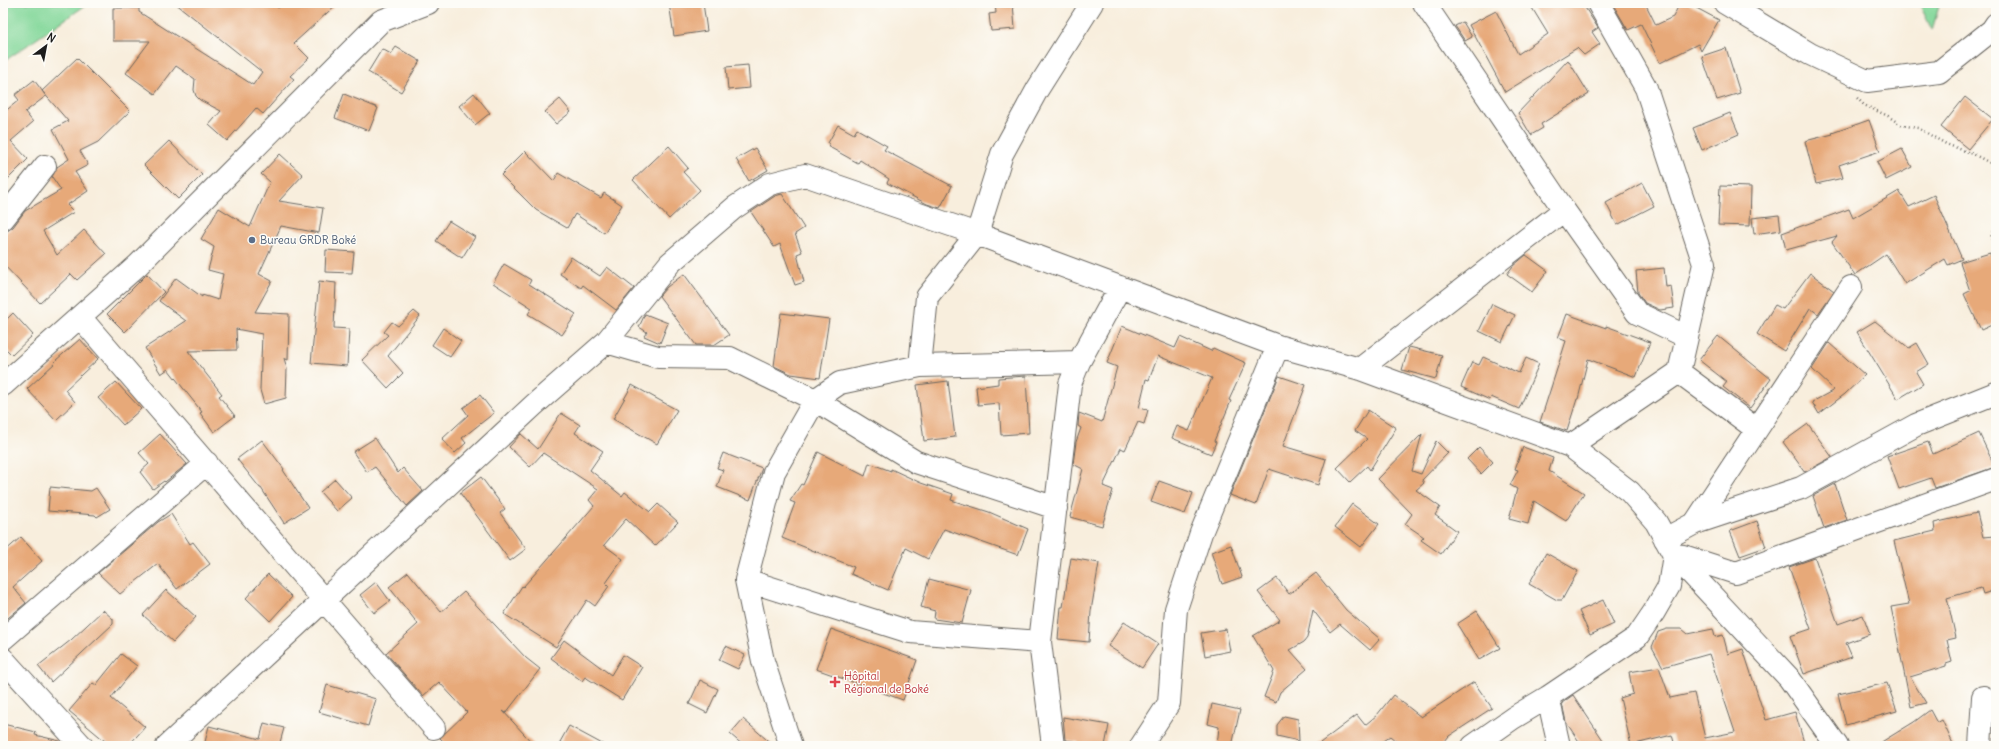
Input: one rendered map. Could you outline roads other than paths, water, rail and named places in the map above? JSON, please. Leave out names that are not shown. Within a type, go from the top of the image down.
[{"type":"street","points":[[7,374],[80,317],[143,260],[381,21],[428,3]]},
{"type":"street","points":[[920,366],[927,297],[977,234],[1002,154],[1037,90],[1092,3]]},
{"type":"street","points":[[1424,3],[1564,210],[1637,313],[1687,337]]},
{"type":"street","points":[[1570,446],[1679,372],[1704,264],[1646,88],[1598,3]]},
{"type":"street","points":[[1725,3],[1810,54],[1867,81],[1939,72],[1992,30],[1996,24]]},
{"type":"street","points":[[3,219],[44,166]]},
{"type":"street","points":[[168,746],[534,405],[606,342],[670,263],[734,208],[770,184],[805,175],[977,234],[1278,346],[1360,369],[1570,446],[1630,492],[1656,522],[1670,547],[1789,678],[1837,746]]},
{"type":"street","points":[[1360,369],[1564,210]]},
{"type":"street","points":[[1053,746],[1040,642],[1070,384],[1079,362],[1120,287]]},
{"type":"street","points":[[1473,746],[1637,637],[1669,586],[1670,547],[1695,523],[1851,287]]},
{"type":"street","points":[[80,317],[208,463],[434,728]]},
{"type":"street","points":[[606,342],[658,357],[730,358],[815,400],[916,462],[1056,508]]},
{"type":"street","points":[[1141,746],[1169,703],[1176,609],[1201,533],[1278,346]]},
{"type":"street","points":[[791,746],[763,661],[746,580],[774,472],[815,400],[840,383],[920,366],[1079,362]]},
{"type":"street","points":[[1679,372],[1756,429]]},
{"type":"street","points":[[1695,523],[1801,488],[1916,425],[1996,393]]},
{"type":"street","points":[[3,639],[208,463]]},
{"type":"street","points":[[1670,547],[1683,556],[1736,573],[1996,479]]},
{"type":"street","points":[[746,580],[910,632],[1040,642]]},
{"type":"street","points":[[3,659],[82,746]]},
{"type":"street","points":[[1548,697],[1559,746]]},
{"type":"street","points":[[1980,746],[1983,697]]},
{"type":"place","name":"Bureau GRDR Boké","points":[[252,240]]},
{"type":"place","name":"Hôpital Régional de Boké","points":[[835,682]]}]
